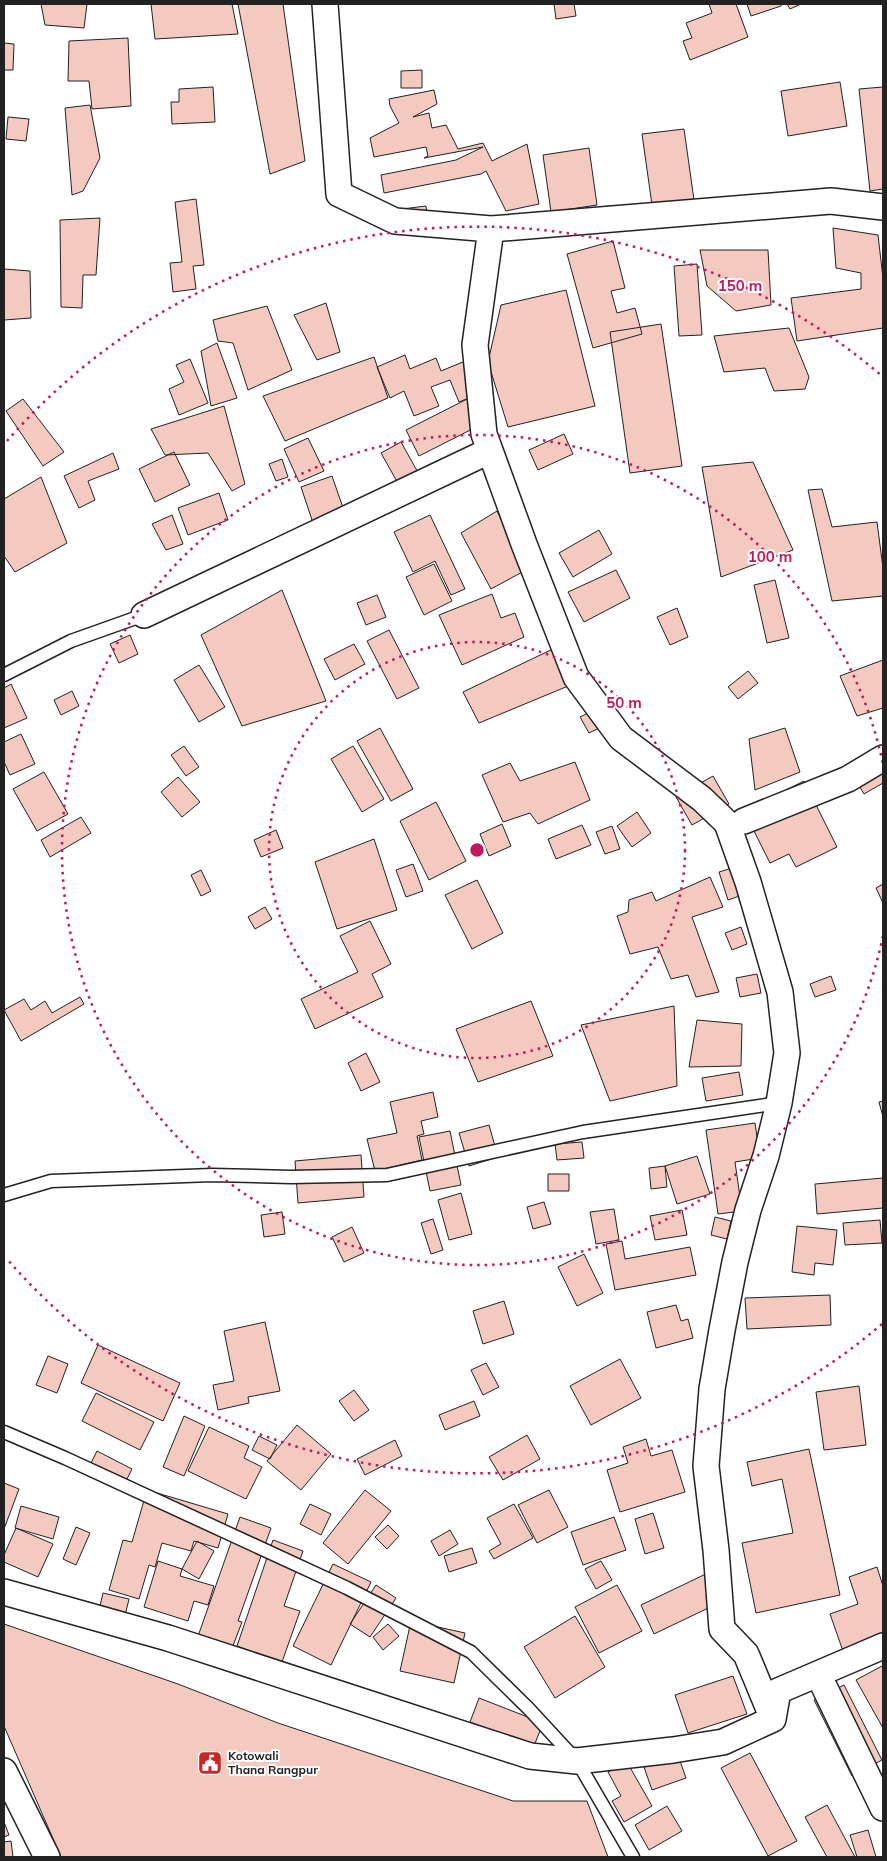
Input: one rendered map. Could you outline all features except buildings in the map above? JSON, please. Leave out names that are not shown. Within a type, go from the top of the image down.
[{"type":"street","points":[[325,4],[340,194],[395,221],[491,229],[831,201],[883,207]]},
{"type":"street","points":[[491,229],[475,345],[484,434],[489,451],[576,677],[622,738],[702,799],[727,823],[748,882],[780,992],[787,1053],[779,1103],[766,1156],[748,1210],[736,1262],[712,1389],[706,1466],[716,1550],[722,1630],[746,1654],[773,1719]]},
{"type":"street","points":[[144,615],[489,451]]},
{"type":"street","points":[[744,821],[848,778],[883,758]]},
{"type":"street","points":[[4,1592],[168,1638],[530,1756],[576,1761],[673,1750],[723,1742],[773,1719]]},
{"type":"street","points":[[773,1719],[778,1691],[883,1646]]},
{"type":"street","points":[[818,1674],[883,1808]]},
{"type":"street","points":[[4,1771],[47,1857]]},
{"type":"lane","points":[[4,675],[71,641],[144,615]]},
{"type":"lane","points":[[4,1195],[51,1181],[212,1174],[291,1178],[387,1175],[583,1132],[779,1103]]},
{"type":"lane","points":[[4,1432],[65,1458],[347,1588],[471,1652],[529,1708],[576,1761],[633,1857]]},
{"type":"place","name":"Kotowali Thana Rangpur","points":[[210,1763]]}]
